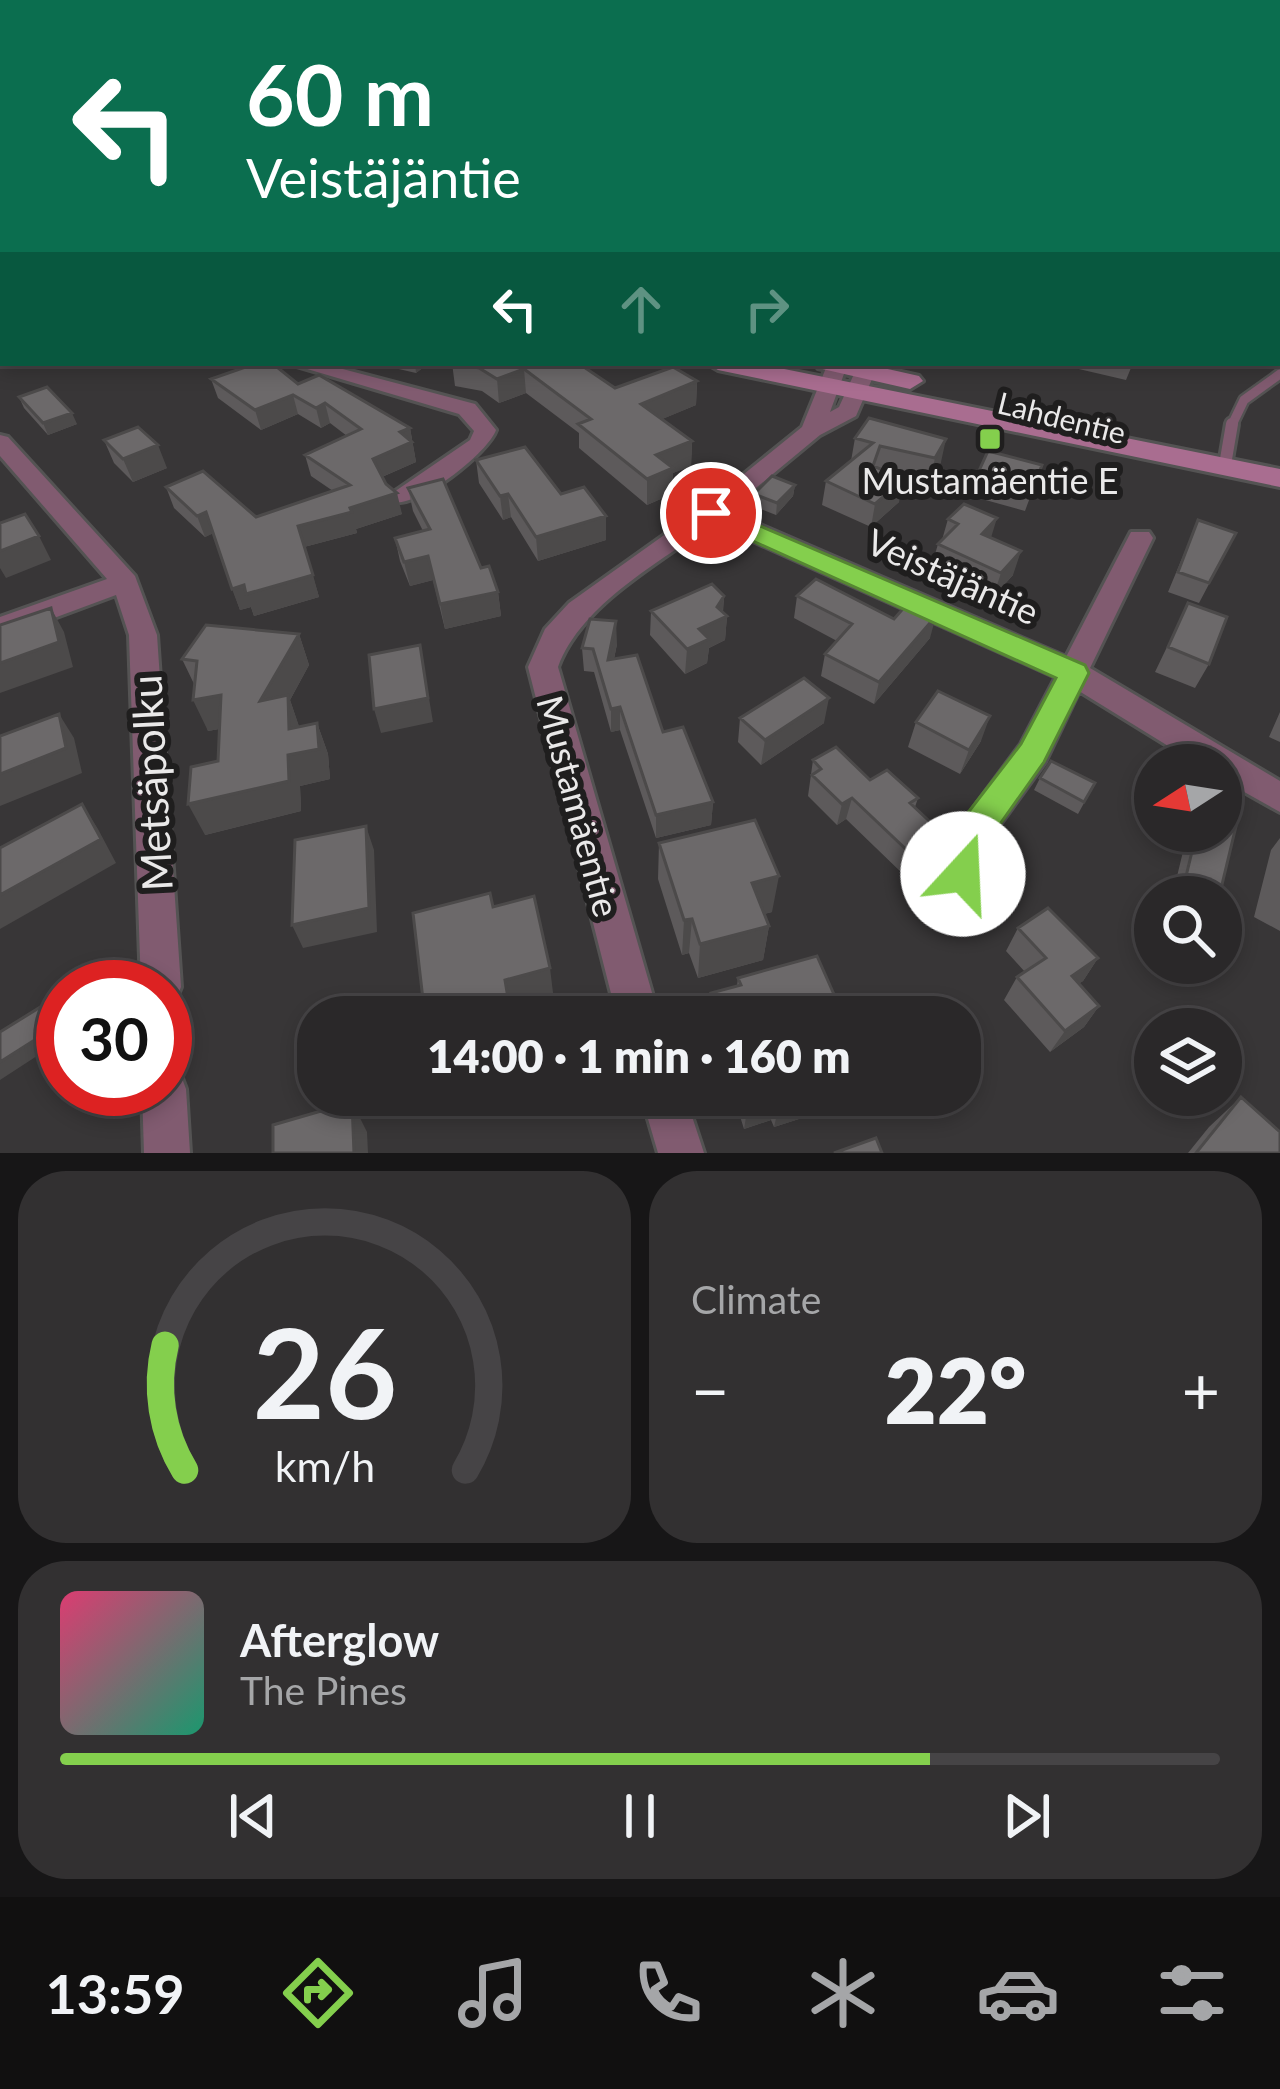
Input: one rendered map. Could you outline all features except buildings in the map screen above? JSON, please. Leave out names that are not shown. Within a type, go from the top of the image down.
[{"type":"main road","name":"Lahdentie","points":[[761,366],[846,372],[1078,418],[1280,478]]},
{"type":"street","points":[[308,366],[467,409],[480,419],[485,430],[480,443],[403,497]]},
{"type":"street","name":"Mustamäentie","points":[[632,996],[543,667],[555,637],[579,610],[711,513],[812,430],[848,411],[846,372]]},
{"type":"street","points":[[0,628],[125,582],[3,451]]},
{"type":"street","name":"Veistäjäntie","points":[[711,513],[1074,673],[1280,798]]},
{"type":"street","points":[[961,904],[965,844],[1033,753],[1140,538]]},
{"type":"street","name":"Metsäpolku","points":[[125,582],[143,635],[160,960]]},
{"type":"street","points":[[165,1116],[167,1153]]},
{"type":"street","points":[[670,1116],[681,1153]]},
{"type":"lane","points":[[1225,465],[1229,428],[1244,396],[1280,374]]},
{"type":"place","name":"Mustamäentie E","points":[[990,439]]},
{"type":"route","points":[[711,513],[1074,673],[1033,753],[965,844],[963,874]]}]
